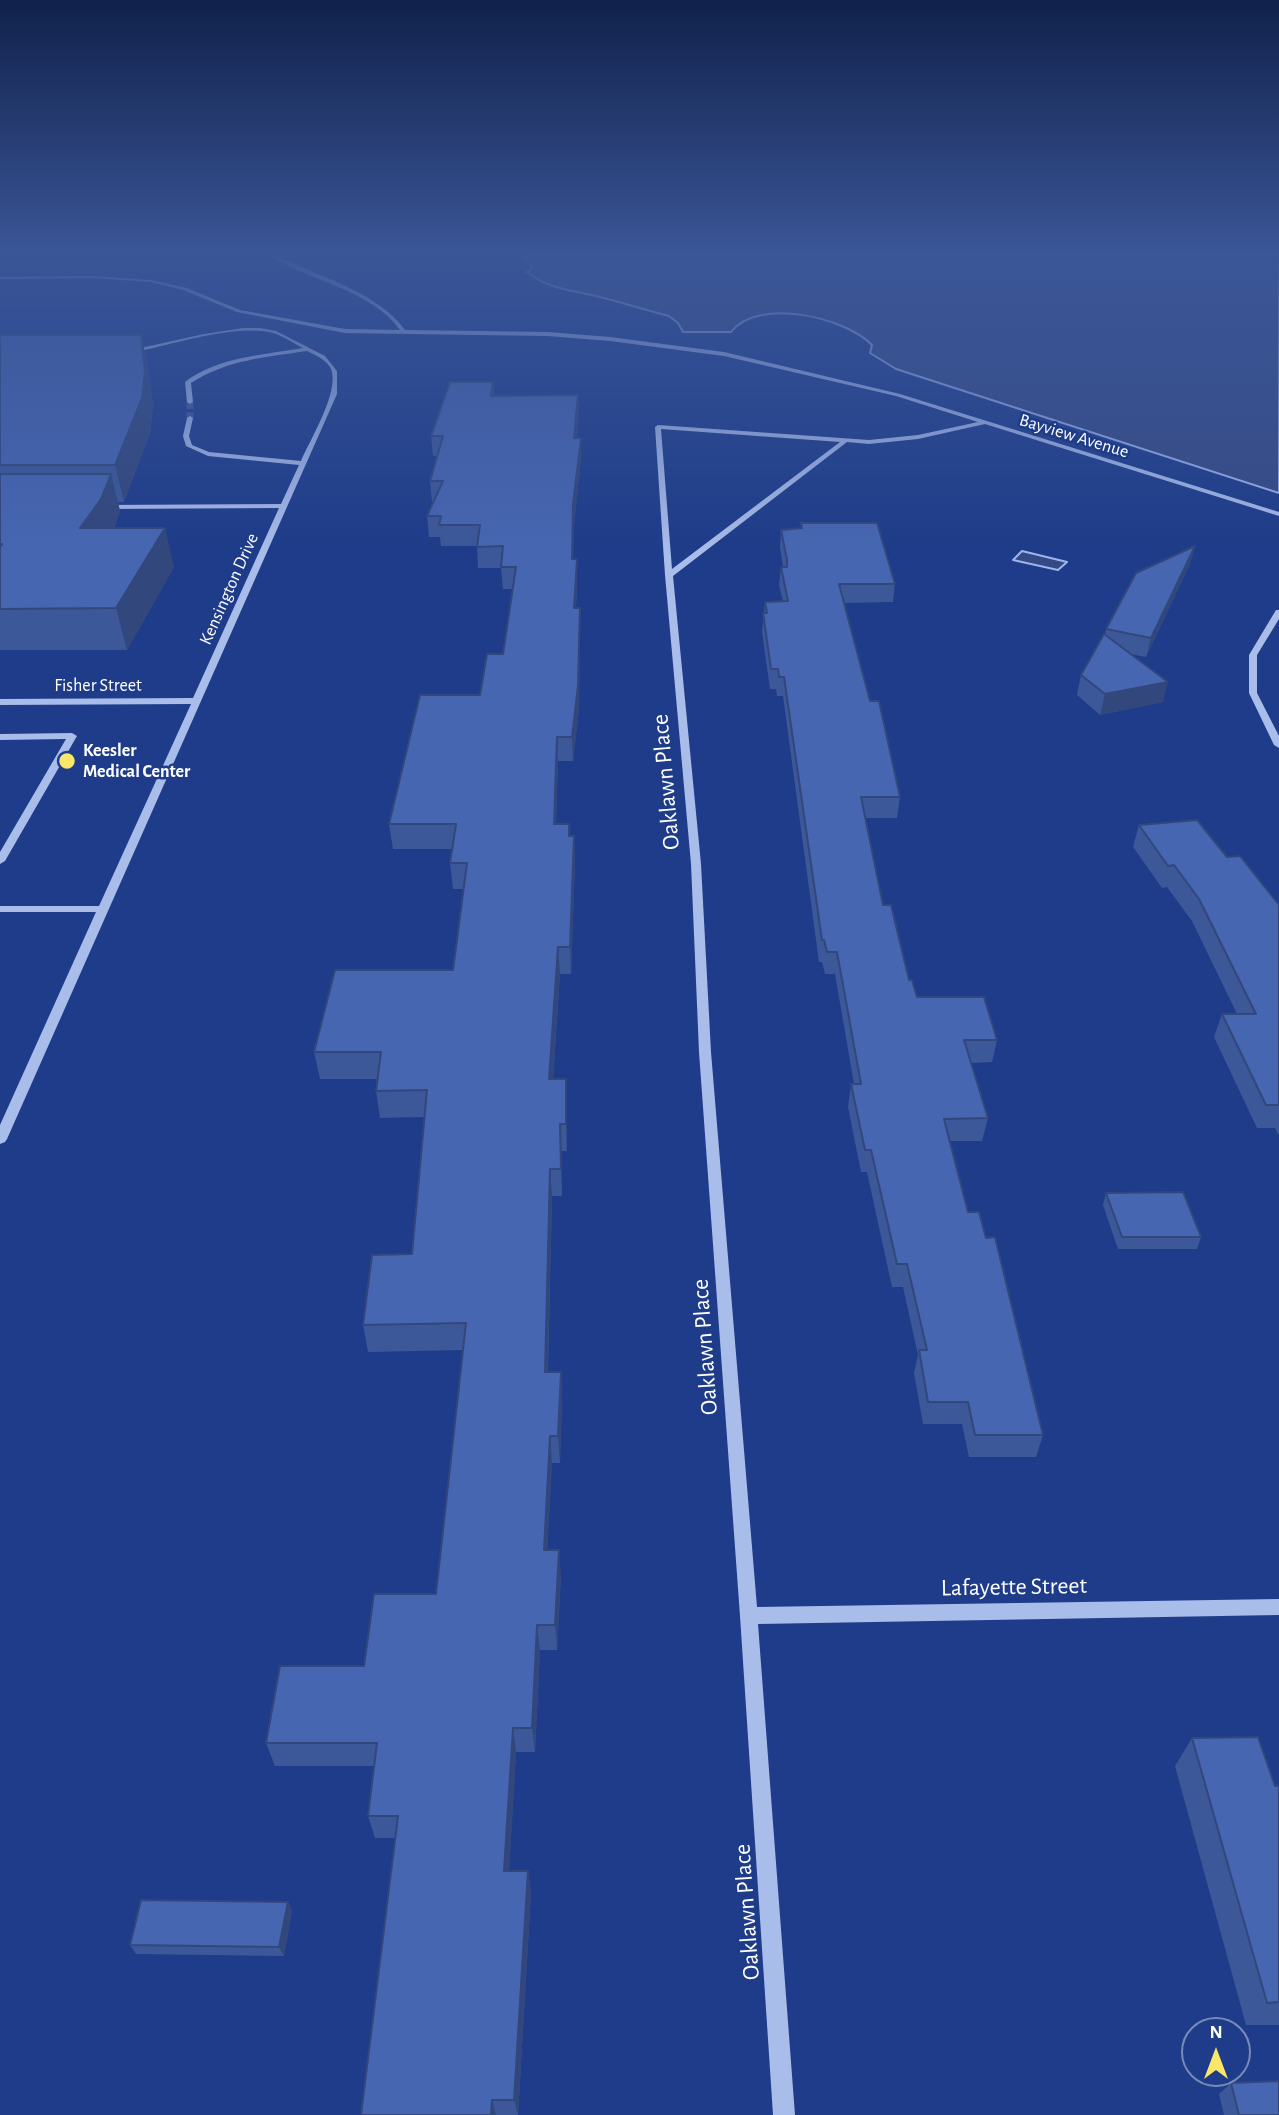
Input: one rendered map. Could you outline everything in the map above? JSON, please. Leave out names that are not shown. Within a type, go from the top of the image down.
[{"type":"street","points":[[190,402],[188,382],[199,374],[277,355]]},
{"type":"street","name":"Kensington Drive","points":[[0,1139],[334,394],[338,375],[333,365],[317,355]]},
{"type":"street","name":"Bayview Avenue","points":[[716,355],[806,372],[898,396],[1279,514]]},
{"type":"street","points":[[190,418],[186,436],[189,446],[208,454],[303,463]]},
{"type":"street","name":"Oaklawn Place","points":[[784,2115],[705,1052],[696,864],[657,427],[888,441],[983,422]]},
{"type":"street","points":[[670,575],[846,440]]},
{"type":"street","points":[[95,507],[284,506]]},
{"type":"street","points":[[1279,612],[1253,655],[1253,693],[1279,745]]},
{"type":"street","name":"Fisher Street","points":[[0,702],[195,701]]},
{"type":"street","points":[[0,737],[72,736],[0,861]]},
{"type":"street","points":[[0,909],[103,909]]},
{"type":"street","name":"Lafayette Street","points":[[749,1616],[1279,1607]]},
{"type":"water","points":[[873,355],[1279,355],[1279,493],[896,369]]},
{"type":"water","points":[[1022,551],[1067,562],[1058,570],[1013,560]]},
{"type":"building","points":[[0,355],[143,355],[145,372],[142,398],[115,465],[0,465]]},
{"type":"building","points":[[450,382],[493,382],[491,396],[578,395],[574,438],[581,438],[573,504],[572,559],[577,559],[574,608],[580,608],[578,686],[572,737],[557,737],[554,824],[569,824],[569,836],[574,836],[570,947],[558,947],[549,1079],[566,1079],[566,1124],[560,1124],[561,1169],[550,1169],[545,1372],[561,1372],[558,1436],[550,1436],[544,1550],[559,1550],[555,1625],[537,1625],[532,1728],[513,1728],[504,1871],[528,1871],[514,2100],[492,2100],[491,2115],[361,2115],[398,1816],[368,1816],[377,1743],[266,1743],[280,1666],[364,1666],[374,1594],[436,1594],[466,1323],[363,1325],[372,1255],[412,1254],[427,1090],[376,1091],[381,1052],[314,1052],[335,970],[453,970],[467,863],[450,863],[456,824],[389,824],[420,695],[480,695],[487,654],[503,654],[516,567],[501,567],[503,546],[477,547],[480,525],[439,525],[441,516],[427,516],[443,481],[430,481],[443,436],[431,436]]},
{"type":"building","points":[[0,474],[111,474],[101,499],[80,528],[165,528],[116,608],[0,609]]},
{"type":"building","points":[[801,523],[877,523],[895,584],[839,584],[870,701],[879,701],[900,797],[861,797],[883,905],[891,905],[909,980],[912,980],[917,997],[984,997],[997,1040],[964,1040],[988,1118],[944,1119],[968,1212],[979,1212],[986,1238],[995,1237],[1043,1435],[975,1435],[968,1402],[928,1402],[919,1350],[927,1350],[907,1264],[897,1264],[871,1150],[865,1150],[851,1084],[861,1084],[837,952],[827,952],[822,940],[784,677],[779,677],[778,669],[771,669],[763,613],[767,613],[765,602],[788,601],[781,567],[787,567],[787,560],[781,530],[802,528]]},
{"type":"building","points":[[1195,546],[1151,638],[1106,629],[1136,573]]},
{"type":"building","points":[[1104,634],[1168,682],[1105,694],[1081,675]]},
{"type":"building","points":[[1197,820],[1227,857],[1240,856],[1279,905],[1279,1105],[1266,1105],[1222,1014],[1256,1014],[1199,899],[1174,865],[1168,866],[1139,825]]},
{"type":"building","points":[[1183,1192],[1201,1237],[1122,1237],[1106,1193]]},
{"type":"building","points":[[1258,1737],[1275,1786],[1279,1786],[1279,2002],[1267,2003],[1192,1738]]},
{"type":"building","points":[[141,1900],[288,1902],[279,1947],[130,1945]]},
{"type":"building","points":[[1279,2081],[1279,2115],[1239,2115],[1232,2087],[1251,2087],[1251,2082]]},
{"type":"tunnel","points":[[190,402],[190,418]]},
{"type":"place","name":"Keesler Medical Center","points":[[67,761]]}]
